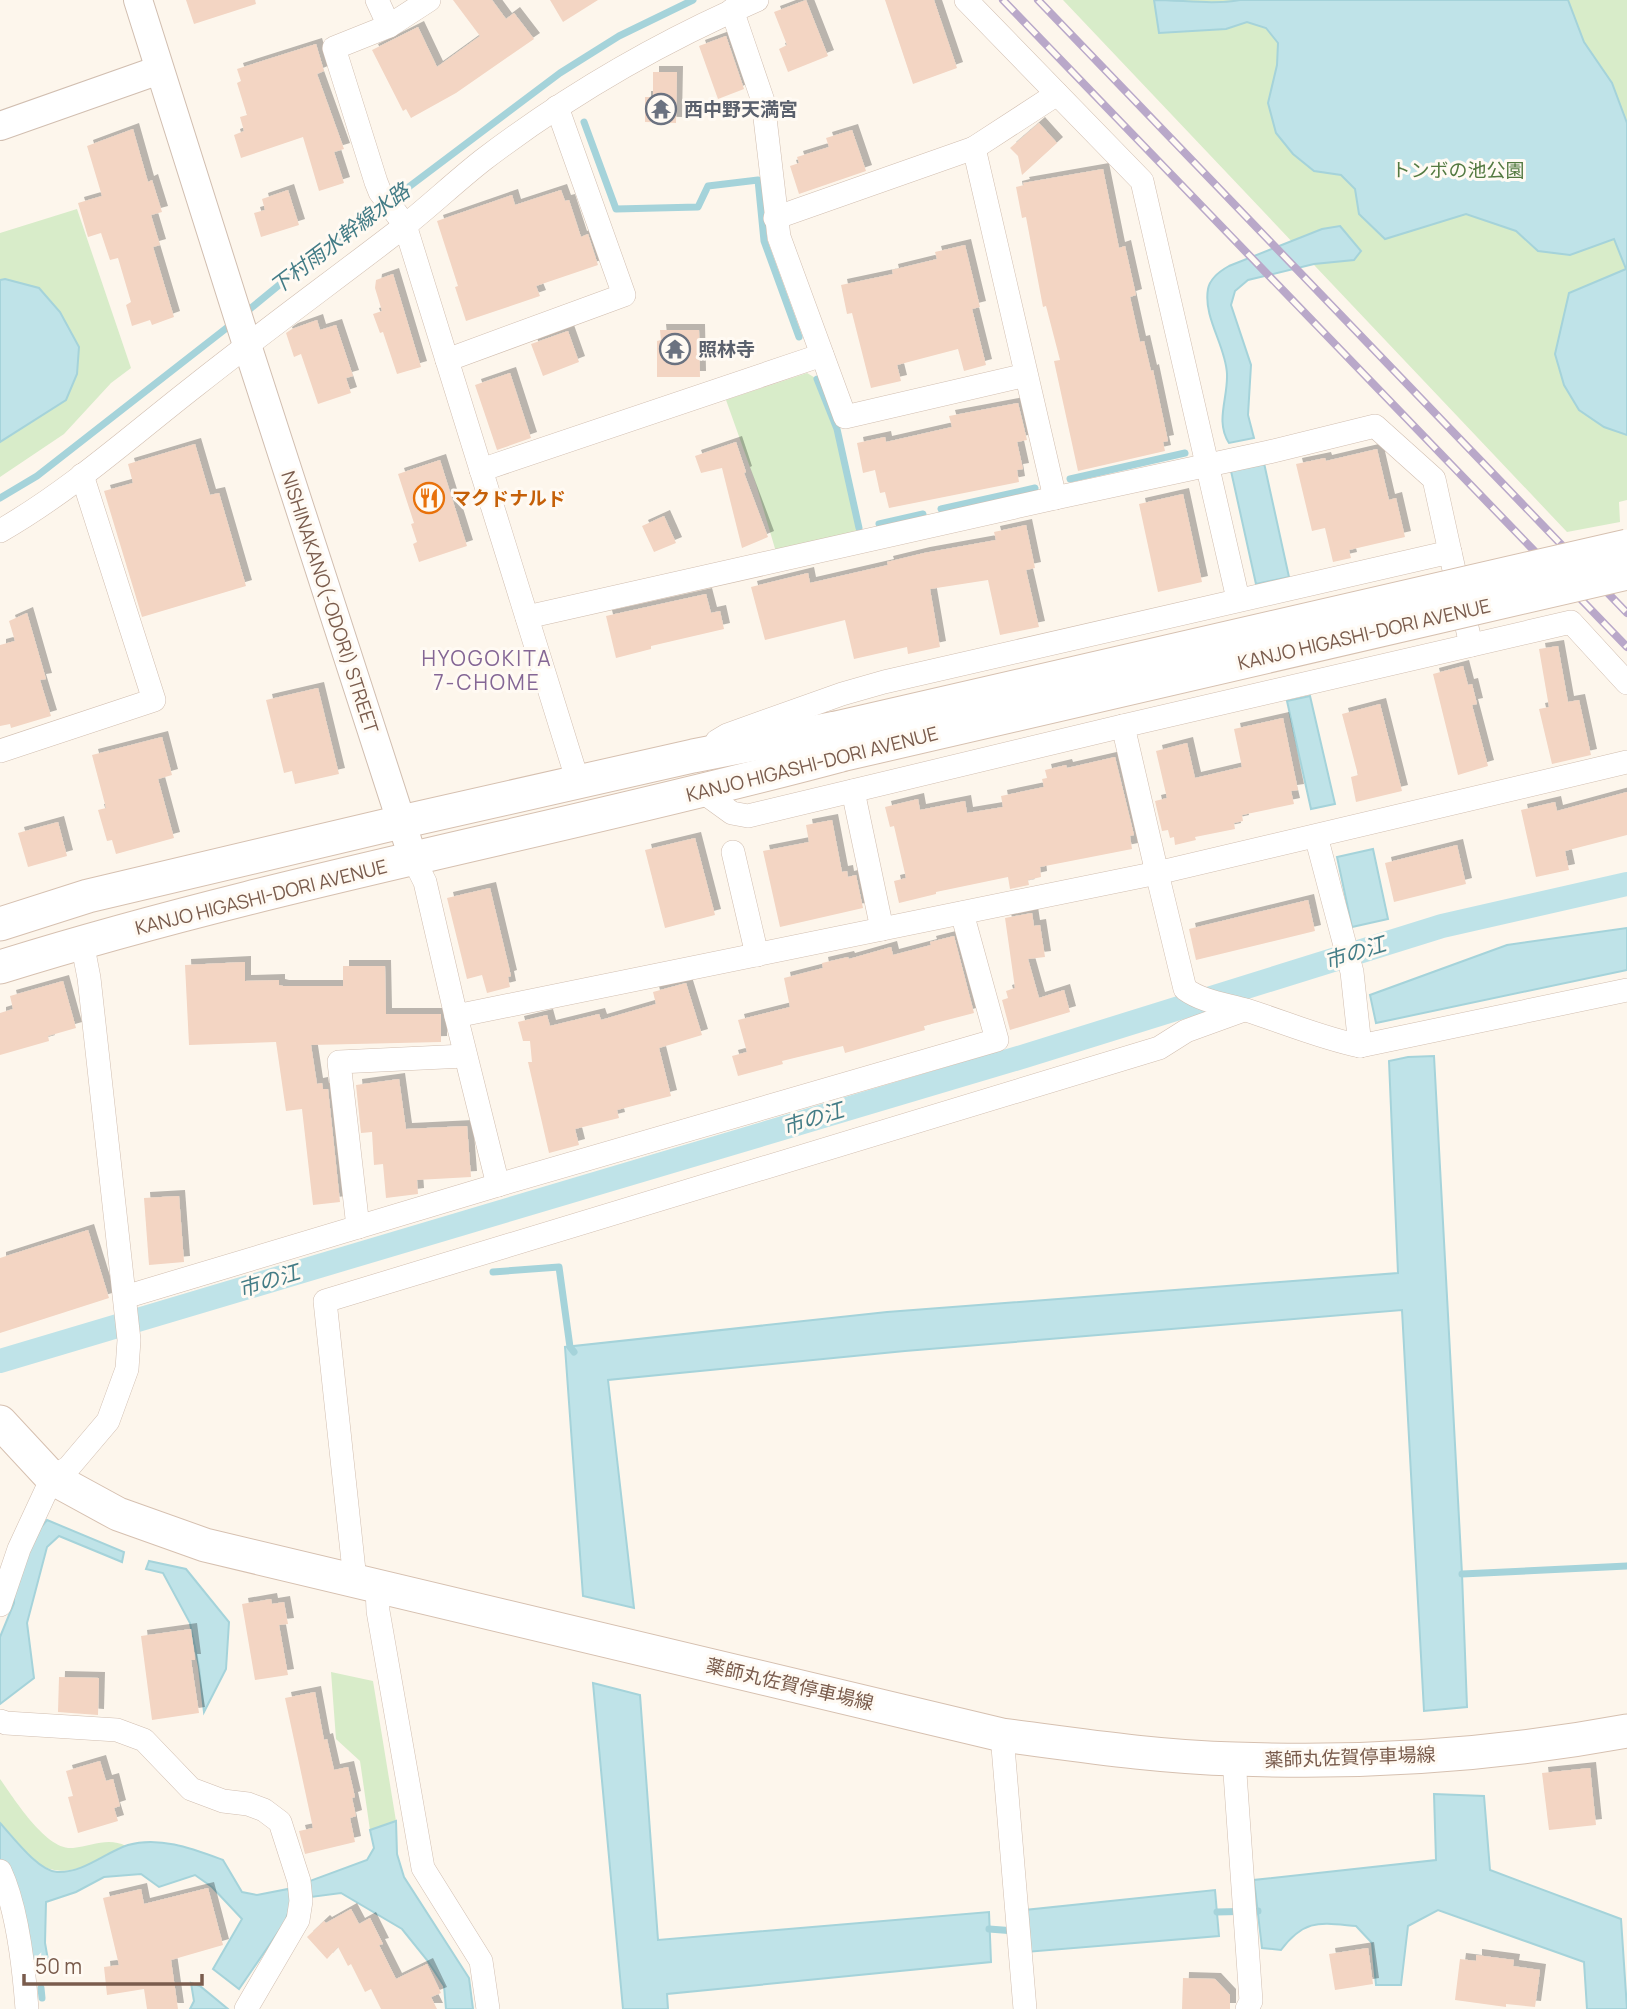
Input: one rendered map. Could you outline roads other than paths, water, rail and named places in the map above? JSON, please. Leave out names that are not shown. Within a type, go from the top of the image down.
[{"type":"main road","name":"KANJO HIGASHI-DORI AVENUE","points":[[0,967],[82,942],[413,858],[704,792],[839,741],[1627,546]]},
{"type":"main road","name":"KANJO HIGASHI-DORI AVENUE","points":[[0,924],[88,896],[693,756],[839,741],[1627,573]]},
{"type":"main road","name":"薬師丸佐賀停車場線","points":[[0,1422],[52,1478],[118,1514],[205,1545],[1002,1735],[1113,1749],[1234,1759],[1395,1758],[1552,1745],[1627,1731]]},
{"type":"street","points":[[0,126],[159,70],[138,0]]},
{"type":"street","points":[[377,0],[389,26]]},
{"type":"street","points":[[429,0],[389,26],[334,48],[380,192],[405,225],[578,782]]},
{"type":"street","points":[[0,531],[30,514],[82,475],[405,225],[483,161],[557,107],[632,61],[757,0]]},
{"type":"street","points":[[966,0],[1142,181],[1238,599]]},
{"type":"street","points":[[732,10],[763,101],[779,237],[845,417],[1026,375]]},
{"type":"street","name":"NISHINAKANO(-ODORI) STREET","points":[[159,70],[413,858]]},
{"type":"street","points":[[775,218],[974,148],[1057,94]]},
{"type":"street","points":[[447,359],[624,295],[557,107]]},
{"type":"street","points":[[974,148],[1055,498]]},
{"type":"street","points":[[481,470],[822,355]]},
{"type":"street","points":[[527,617],[1375,426],[1434,479],[1471,645]]},
{"type":"street","points":[[0,751],[154,700],[82,475]]},
{"type":"street","points":[[693,756],[727,735],[884,681],[1450,552]]},
{"type":"street","points":[[704,792],[732,813],[748,816],[1571,622],[1627,683]]},
{"type":"street","points":[[1123,726],[1185,989],[1196,997],[1339,1042],[1360,1046],[1627,990]]},
{"type":"street","points":[[456,1016],[1157,873],[1627,762]]},
{"type":"street","points":[[853,791],[882,929]]},
{"type":"street","points":[[1316,836],[1352,972],[1360,1046]]},
{"type":"street","points":[[733,852],[757,955]]},
{"type":"street","points":[[413,858],[425,882],[498,1185]]},
{"type":"street","points":[[125,1301],[498,1185],[997,1040],[962,913]]},
{"type":"street","points":[[0,1605],[19,1549],[52,1478],[69,1467],[108,1421],[127,1369],[130,1340],[89,978],[82,942]]},
{"type":"street","points":[[488,2009],[481,1961],[423,1868],[379,1611],[366,1583],[325,1301],[1159,1048],[1186,1031],[1244,1010]]},
{"type":"street","points":[[358,1227],[339,1062],[466,1056]]},
{"type":"street","points":[[0,1721],[117,1730],[144,1740],[191,1789],[223,1801],[248,1804],[264,1810],[280,1822],[300,1891],[298,1920],[246,2009]]},
{"type":"street","points":[[1002,1735],[1025,2009]]},
{"type":"street","points":[[1234,1759],[1251,2001],[1247,2009]]},
{"type":"street","points":[[0,1871],[9,1892],[25,1980],[27,2009]]},
{"type":"water","points":[[1154,0],[1568,0],[1584,42],[1612,83],[1627,123],[1627,435],[1604,427],[1579,410],[1564,385],[1555,354],[1569,293],[1626,269],[1614,239],[1570,255],[1538,251],[1516,231],[1466,214],[1385,239],[1359,214],[1355,189],[1341,175],[1314,171],[1293,154],[1276,133],[1268,103],[1277,65],[1278,43],[1266,28],[1247,22],[1226,29],[1159,33]]},
{"type":"water","points":[[1340,226],[1361,251],[1354,260],[1314,264],[1248,280],[1235,291],[1231,305],[1251,365],[1248,415],[1254,438],[1229,443],[1222,418],[1227,383],[1226,363],[1207,300],[1211,281],[1229,266],[1322,229]]},
{"type":"water","points":[[0,280],[39,288],[60,312],[79,347],[77,374],[66,400],[0,442]]},
{"type":"water","points":[[1264,463],[1289,577],[1256,584],[1231,471]]},
{"type":"water","points":[[1310,696],[1335,804],[1311,809],[1287,701]]},
{"type":"water","points":[[1373,849],[1388,919],[1352,927],[1337,857]]},
{"type":"water","points":[[1627,928],[1627,970],[1376,1023],[1370,995],[1507,945]]},
{"type":"water","points":[[1434,1056],[1467,1707],[1424,1711],[1402,1310],[905,1351],[608,1380],[634,1608],[583,1596],[565,1347],[887,1312],[1398,1273],[1389,1061]]},
{"type":"water","points":[[47,1520],[124,1552],[122,1562],[59,1536],[47,1547],[27,1623],[34,1678],[0,1704],[0,1637],[14,1603],[15,1559]]},
{"type":"water","points":[[149,1561],[186,1569],[229,1622],[226,1669],[204,1712],[190,1623],[163,1573],[146,1569]]},
{"type":"water","points":[[593,1683],[640,1695],[658,1940],[989,1912],[991,1962],[667,1994],[668,2009],[623,2009]]},
{"type":"water","points":[[1434,1794],[1484,1796],[1490,1870],[1621,1919],[1627,2009],[1587,2009],[1584,1962],[1438,1910],[1408,1926],[1401,1985],[1376,1985],[1372,1943],[1356,1926],[1314,1925],[1298,1932],[1281,1950],[1262,1948],[1254,1880],[1436,1860]]},
{"type":"water","points":[[396,1821],[397,1854],[404,1877],[469,1978],[473,2009],[446,2009],[444,1986],[402,1929],[341,1893],[311,1897],[307,1882],[367,1860],[374,1848],[370,1830]]},
{"type":"water","points":[[0,1823],[42,1866],[57,1872],[85,1866],[128,1845],[164,1843],[223,1860],[242,1892],[257,1895],[288,1889],[292,1901],[285,1922],[239,1989],[213,1969],[242,1919],[212,1887],[195,1875],[159,1887],[141,1874],[104,1877],[76,1892],[46,1902],[45,1943],[48,1960],[31,1962],[0,1860]]},
{"type":"water","points":[[1215,1890],[1219,1936],[1026,1952],[1025,1910]]},
{"type":"water","points":[[191,1983],[200,1986],[228,2009],[190,2009],[194,2001]]},
{"type":"waterway","name":"下村雨水幹線水路","points":[[245,313],[560,73],[619,36],[693,0]]},
{"type":"waterway","points":[[584,122],[616,209],[698,207],[708,186],[758,180],[764,241],[799,337]]},
{"type":"waterway","name":"下村雨水幹線水路","points":[[0,498],[37,476],[233,323]]},
{"type":"waterway","points":[[817,379],[837,429],[859,528]]},
{"type":"waterway","points":[[1070,479],[1185,453]]},
{"type":"waterway","points":[[941,509],[1035,488]]},
{"type":"waterway","points":[[879,524],[923,514]]},
{"type":"waterway","name":"市の江","points":[[0,1361],[1025,1056],[1442,926],[1627,884]]},
{"type":"waterway","points":[[493,1272],[559,1267],[570,1347],[574,1352]]},
{"type":"waterway","points":[[1462,1574],[1627,1566]]},
{"type":"waterway","points":[[1217,1912],[1258,1911]]},
{"type":"waterway","points":[[989,1929],[1015,1931]]},
{"type":"waterway","points":[[41,1988],[42,1998]]},
{"type":"railway","points":[[1003,0],[1627,647]]},
{"type":"railway","points":[[1038,0],[1627,613]]},
{"type":"place","name":"西中野天満宮","points":[[661,109]]},
{"type":"place","name":"照林寺","points":[[675,349]]},
{"type":"place","name":"マクドナルド","points":[[429,498]]},
{"type":"district","name":"HYOGOKITA 7-CHOME","points":[[487,671]]},
{"type":"park label","name":"トンボの池公園","points":[[1458,170]]}]
